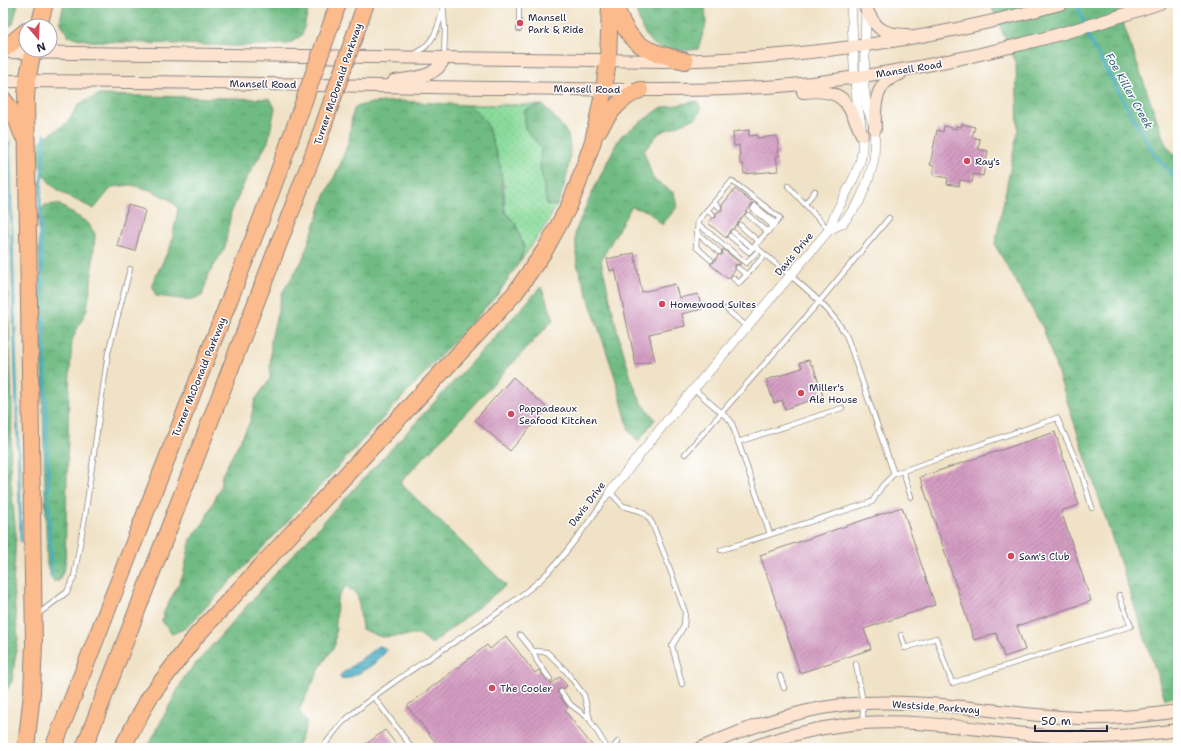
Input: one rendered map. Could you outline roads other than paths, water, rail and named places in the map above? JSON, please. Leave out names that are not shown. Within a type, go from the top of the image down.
[{"type":"highway","points":[[122,748],[149,698],[196,636],[515,293],[531,271],[557,229],[578,184],[593,141],[604,89],[608,60],[610,3]]},
{"type":"highway","points":[[615,3],[622,24],[634,41],[650,52],[685,60]]},
{"type":"highway","points":[[36,18],[44,6]]},
{"type":"highway","points":[[41,18],[44,6]]},
{"type":"highway","name":"Turner McDonald Parkway","points":[[53,748],[251,244],[289,143],[336,9]]},
{"type":"highway","name":"Turner McDonald Parkway","points":[[84,748],[316,147],[364,9]]},
{"type":"highway","points":[[3,51],[18,38]]},
{"type":"highway","points":[[26,748],[33,679],[34,617],[26,145],[27,81],[32,58]]},
{"type":"highway","points":[[593,141],[604,120],[615,106],[631,93],[640,90]]},
{"type":"highway","points":[[3,99],[15,115],[26,145]]},
{"type":"main road","points":[[58,51],[608,60],[685,60],[775,56],[860,47],[930,36],[1034,12],[1063,3]]},
{"type":"main road","name":"Mansell Road","points":[[3,81],[640,90],[751,88],[860,77],[934,65],[1041,41],[1160,3]]},
{"type":"main road","points":[[866,5],[872,21],[879,28],[888,33],[897,35],[930,36]]},
{"type":"main road","points":[[3,51],[18,51]]},
{"type":"main road","points":[[372,86],[436,71],[444,58]]},
{"type":"main road","points":[[875,129],[875,103],[884,83],[892,77],[934,65]]},
{"type":"main road","points":[[751,88],[773,94],[821,90],[836,94],[847,104],[862,135]]},
{"type":"main road","name":"Westside Parkway","points":[[701,748],[744,730],[789,716],[863,703],[918,704],[1086,718],[1134,716],[1178,711]]},
{"type":"main road","name":"Westside Parkway","points":[[751,748],[807,731],[863,723],[924,723],[1063,737],[1126,736],[1178,730]]},
{"type":"street","points":[[851,3],[860,47]]},
{"type":"street","points":[[860,77],[860,47],[866,5]]},
{"type":"street","name":"Davis Drive","points":[[610,492],[694,389],[829,230],[843,222],[859,202],[868,181],[874,160],[875,129],[867,107],[860,77]]},
{"type":"street","name":"Davis Drive","points":[[829,230],[834,214],[845,198],[861,158],[862,135],[860,77]]},
{"type":"street","points":[[854,178],[868,181]]},
{"type":"lane","points":[[405,57],[424,49],[431,42],[440,24],[443,3]]},
{"type":"lane","points":[[519,3],[519,29]]},
{"type":"lane","points":[[442,12],[445,30],[444,58]]},
{"type":"lane","points":[[698,224],[746,264],[759,242],[780,218],[732,180],[698,224],[696,247],[711,260]]},
{"type":"lane","points":[[728,186],[733,190]]},
{"type":"lane","points":[[788,186],[829,230]]},
{"type":"lane","points":[[805,204],[815,191]]},
{"type":"lane","points":[[722,192],[728,197]]},
{"type":"lane","points":[[714,203],[720,207]]},
{"type":"lane","points":[[754,207],[774,224]]},
{"type":"lane","points":[[706,212],[711,217]]},
{"type":"lane","points":[[748,215],[768,232]]},
{"type":"lane","points":[[685,454],[818,302],[889,218]]},
{"type":"lane","points":[[740,225],[759,242]]},
{"type":"lane","points":[[697,233],[719,252]]},
{"type":"lane","points":[[756,248],[749,252],[732,234],[756,248],[790,276],[841,326],[847,337],[894,474]]},
{"type":"lane","points":[[733,278],[739,283],[765,255]]},
{"type":"lane","points":[[738,268],[747,275]]},
{"type":"lane","points":[[34,617],[67,592],[74,577],[85,516],[108,353],[130,269]]},
{"type":"lane","points":[[726,309],[746,327]]},
{"type":"lane","points":[[694,389],[731,421],[770,534]]},
{"type":"lane","points":[[738,442],[842,408]]},
{"type":"lane","points":[[721,550],[872,502],[882,486],[894,474],[1058,418],[1081,472],[1092,508]]},
{"type":"lane","points":[[903,471],[911,497]]},
{"type":"lane","points":[[610,492],[623,506],[641,511],[647,516],[652,523],[667,561],[685,612],[684,626],[672,646],[682,684]]},
{"type":"lane","name":"Davis Drive","points":[[322,748],[342,723],[374,697],[478,627],[540,580],[559,560],[610,492]]},
{"type":"lane","points":[[901,635],[905,648],[936,638],[952,683],[1131,626],[1119,595]]},
{"type":"lane","points":[[520,635],[533,651],[537,661],[550,679]]},
{"type":"lane","points":[[533,651],[547,652],[566,671],[584,695],[590,720],[607,748]]},
{"type":"lane","points":[[856,664],[863,703],[863,723]]},
{"type":"lane","points":[[780,676],[784,688]]},
{"type":"lane","points":[[561,692],[571,705],[590,720]]},
{"type":"lane","points":[[374,697],[412,748]]},
{"type":"lane","points":[[613,748],[618,742]]},
{"type":"water","points":[[378,646],[387,650],[378,660],[361,672],[342,680],[339,676]]},
{"type":"waterway","name":"Foe Killer Creek","points":[[1077,3],[1084,24]]},
{"type":"waterway","name":"Foe Killer Creek","points":[[1086,29],[1091,43],[1154,154],[1178,181]]},
{"type":"waterway","points":[[45,135],[40,201],[51,577]]},
{"type":"waterway","points":[[9,142],[21,541]]},
{"type":"place","name":"Mansell Park & Ride","points":[[520,23]]},
{"type":"place","name":"Ray's","points":[[967,161]]},
{"type":"place","name":"Homewood Suites","points":[[662,304]]},
{"type":"place","name":"Miller's Ale House","points":[[801,393]]},
{"type":"place","name":"Pappadeaux Seafood Kitchen","points":[[511,414]]},
{"type":"place","name":"Sam's Club","points":[[1011,556]]},
{"type":"place","name":"The Cooler","points":[[492,688]]}]
